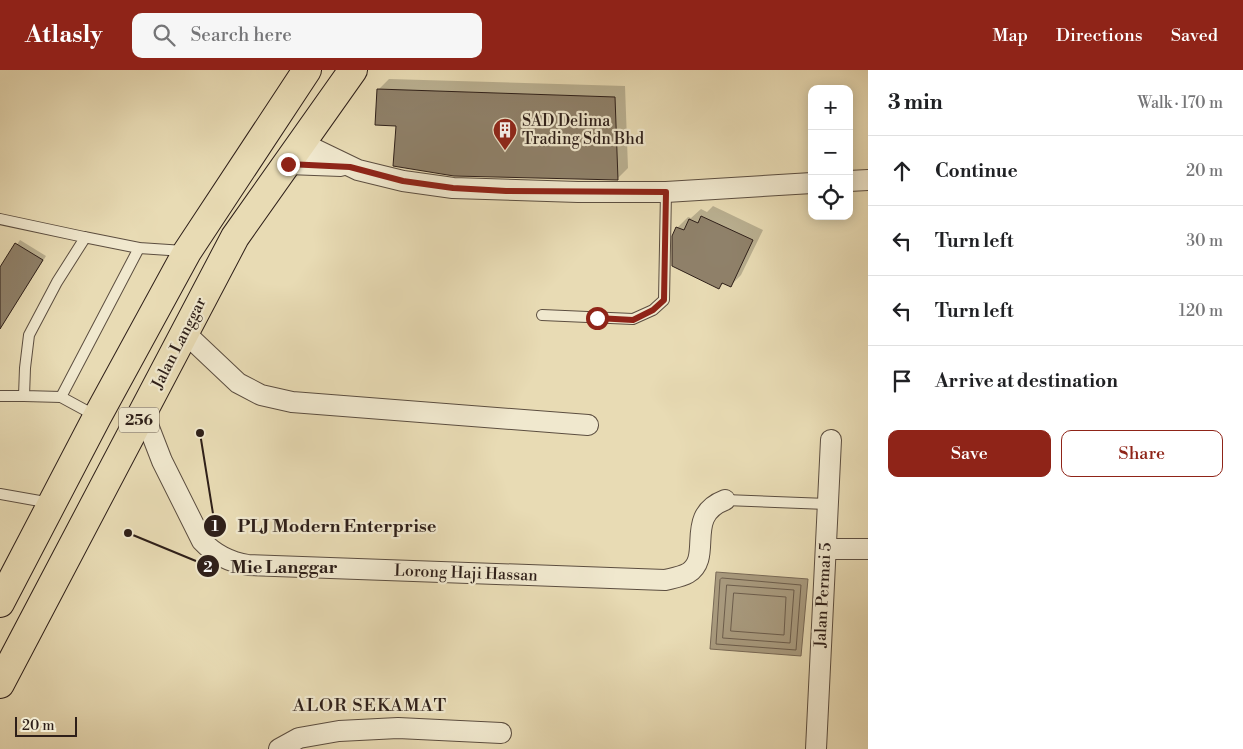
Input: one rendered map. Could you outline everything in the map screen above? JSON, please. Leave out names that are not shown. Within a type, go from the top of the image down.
[{"type":"highway","name":"256","points":[[0,603],[97,417],[187,252],[307,70]]},
{"type":"highway","name":"Jalan Langgar","points":[[0,684],[144,412],[184,332],[236,237],[353,70]]},
{"type":"highway","points":[[259,143],[280,140],[295,153]]},
{"type":"street","points":[[295,153],[403,181],[453,188],[506,191],[666,192],[808,183]]},
{"type":"street","points":[[853,181],[868,180]]},
{"type":"street","points":[[184,332],[238,383],[261,395],[292,402],[588,425]]},
{"type":"street","name":"Lorong Haji Hassan","points":[[144,412],[162,461],[202,541],[225,560],[248,566],[665,580],[690,572],[695,566],[705,516],[716,503],[725,500]]},
{"type":"street","name":"Jalan Permai 5","points":[[816,749],[831,440]]},
{"type":"street","points":[[826,548],[868,549]]},
{"type":"street","points":[[279,749],[299,738],[339,731],[398,728],[501,733]]},
{"type":"lane","points":[[542,315],[633,320],[653,310],[664,300],[666,192]]},
{"type":"lane","points":[[0,220],[139,248],[187,252]]},
{"type":"lane","points":[[24,396],[29,335],[57,282],[83,242],[84,237]]},
{"type":"lane","points":[[61,397],[139,248]]},
{"type":"lane","points":[[0,396],[61,397],[97,417]]},
{"type":"lane","points":[[0,494],[52,503]]},
{"type":"lane","name":"Lorong Haji Hassan","points":[[725,500],[828,504]]},
{"type":"water","points":[[716,572],[808,579],[801,656],[710,649]]},
{"type":"building","name":"SAD Delima Trading Sdn Bhd","points":[[377,89],[615,97],[618,180],[454,176],[393,166],[396,126],[375,125]]},
{"type":"building","points":[[701,216],[753,240],[731,287],[722,283],[719,289],[672,266],[672,236],[676,227],[684,230],[689,219],[698,223]]},
{"type":"building","points":[[15,243],[43,260],[0,329],[0,267]]},
{"type":"place","name":"SAD Delima Trading Sdn Bhd","points":[[505,151]]},
{"type":"place","name":"PLJ Modern Enterprise","points":[[200,433]]},
{"type":"place","name":"Mie Langgar","points":[[128,533]]},
{"type":"district","name":"ALOR SEKAMAT","points":[[370,705]]},
{"type":"route","points":[[288,164],[350,167],[403,181],[453,188],[506,191],[666,192],[664,300],[653,310],[633,320],[597,318]]}]
